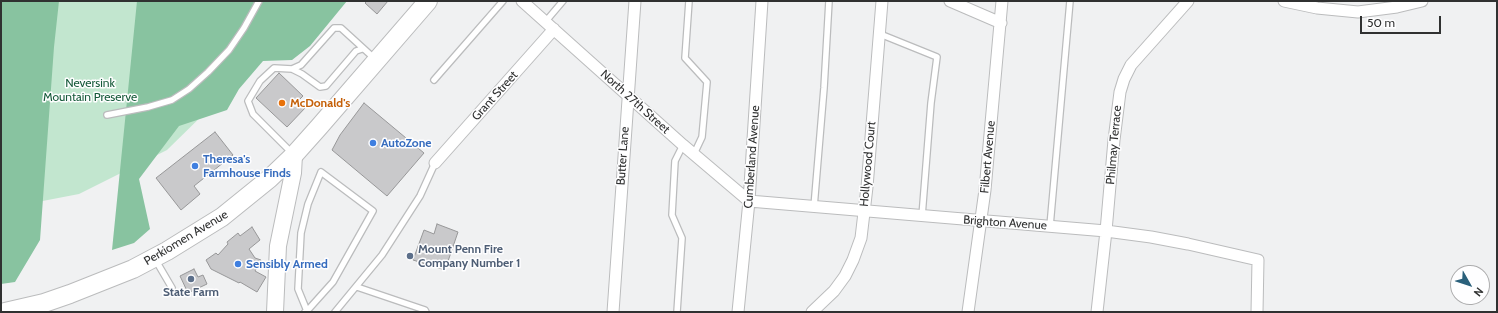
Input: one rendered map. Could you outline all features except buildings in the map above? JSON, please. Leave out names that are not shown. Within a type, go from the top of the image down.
[{"type":"main road","name":"Perkiomen Avenue","points":[[5,312],[44,303],[133,269],[198,234],[222,217],[269,179],[294,155],[428,1]]},
{"type":"main road","points":[[275,312],[278,246],[293,173],[294,155]]},
{"type":"street","name":"North 27th Street","points":[[522,1],[683,145],[749,201]]},
{"type":"street","name":"Butter Lane","points":[[613,312],[635,1]]},
{"type":"street","name":"Cumberland Avenue","points":[[738,312],[749,201],[762,1]]},
{"type":"street","name":"Hollywood Court","points":[[812,312],[834,291],[845,276],[861,238],[882,1]]},
{"type":"street","points":[[950,1],[1001,22]]},
{"type":"street","name":"Filbert Avenue","points":[[968,312],[986,190],[1002,1]]},
{"type":"street","name":"Philmay Terrace","points":[[1097,312],[1118,100],[1124,79],[1131,65],[1188,1]]},
{"type":"street","points":[[1284,1],[1318,8],[1358,12],[1398,7],[1422,1]]},
{"type":"street","name":"Grant Street","points":[[435,163],[550,25]]},
{"type":"street","name":"Brighton Avenue","points":[[749,201],[922,217],[1106,231],[1151,237],[1258,260],[1257,312]]},
{"type":"lane","points":[[107,115],[148,107],[172,100],[189,89],[229,50],[244,28],[259,1]]},
{"type":"lane","points":[[434,80],[503,1]]},
{"type":"lane","points":[[550,25],[563,1]]},
{"type":"lane","points":[[689,1],[685,58],[708,82],[702,137],[694,154]]},
{"type":"lane","points":[[814,207],[824,88],[829,1]]},
{"type":"lane","points":[[1050,226],[1070,1]]},
{"type":"lane","points":[[292,69],[301,65],[334,28],[341,28],[362,49],[377,60]]},
{"type":"lane","points":[[880,34],[937,58],[922,217]]},
{"type":"lane","points":[[294,155],[253,114],[248,100],[260,81],[274,68],[292,69],[320,87],[326,86],[356,51],[362,49]]},
{"type":"lane","points":[[677,312],[682,238],[672,215],[675,161],[683,145]]},
{"type":"lane","points":[[335,312],[382,255],[420,196],[435,163]]},
{"type":"lane","points":[[322,172],[373,211],[333,282],[306,312],[298,289],[301,233],[308,204],[322,172]]},
{"type":"lane","points":[[155,258],[172,288]]},
{"type":"lane","points":[[357,287],[425,310],[426,312]]},
{"type":"green space","name":"Neversink Mountain Preserve","points":[[1,1],[269,1],[214,104],[167,150],[79,194],[1,209]]},
{"type":"green space","points":[[1,1],[59,1],[54,47],[40,240],[15,282],[1,284]]},
{"type":"green space","points":[[137,1],[347,1],[310,46],[292,60],[263,61],[239,89],[227,110],[179,126],[139,179],[150,229],[134,243],[112,250]]},
{"type":"place","name":"McDonald's","points":[[282,103]]},
{"type":"place","name":"AutoZone","points":[[373,143]]},
{"type":"place","name":"Theresa's Farmhouse Finds","points":[[195,166]]},
{"type":"place","name":"Mount Penn Fire Company Number 1","points":[[410,256]]},
{"type":"place","name":"Sensibly Armed","points":[[238,264]]},
{"type":"place","name":"State Farm","points":[[191,279]]}]
